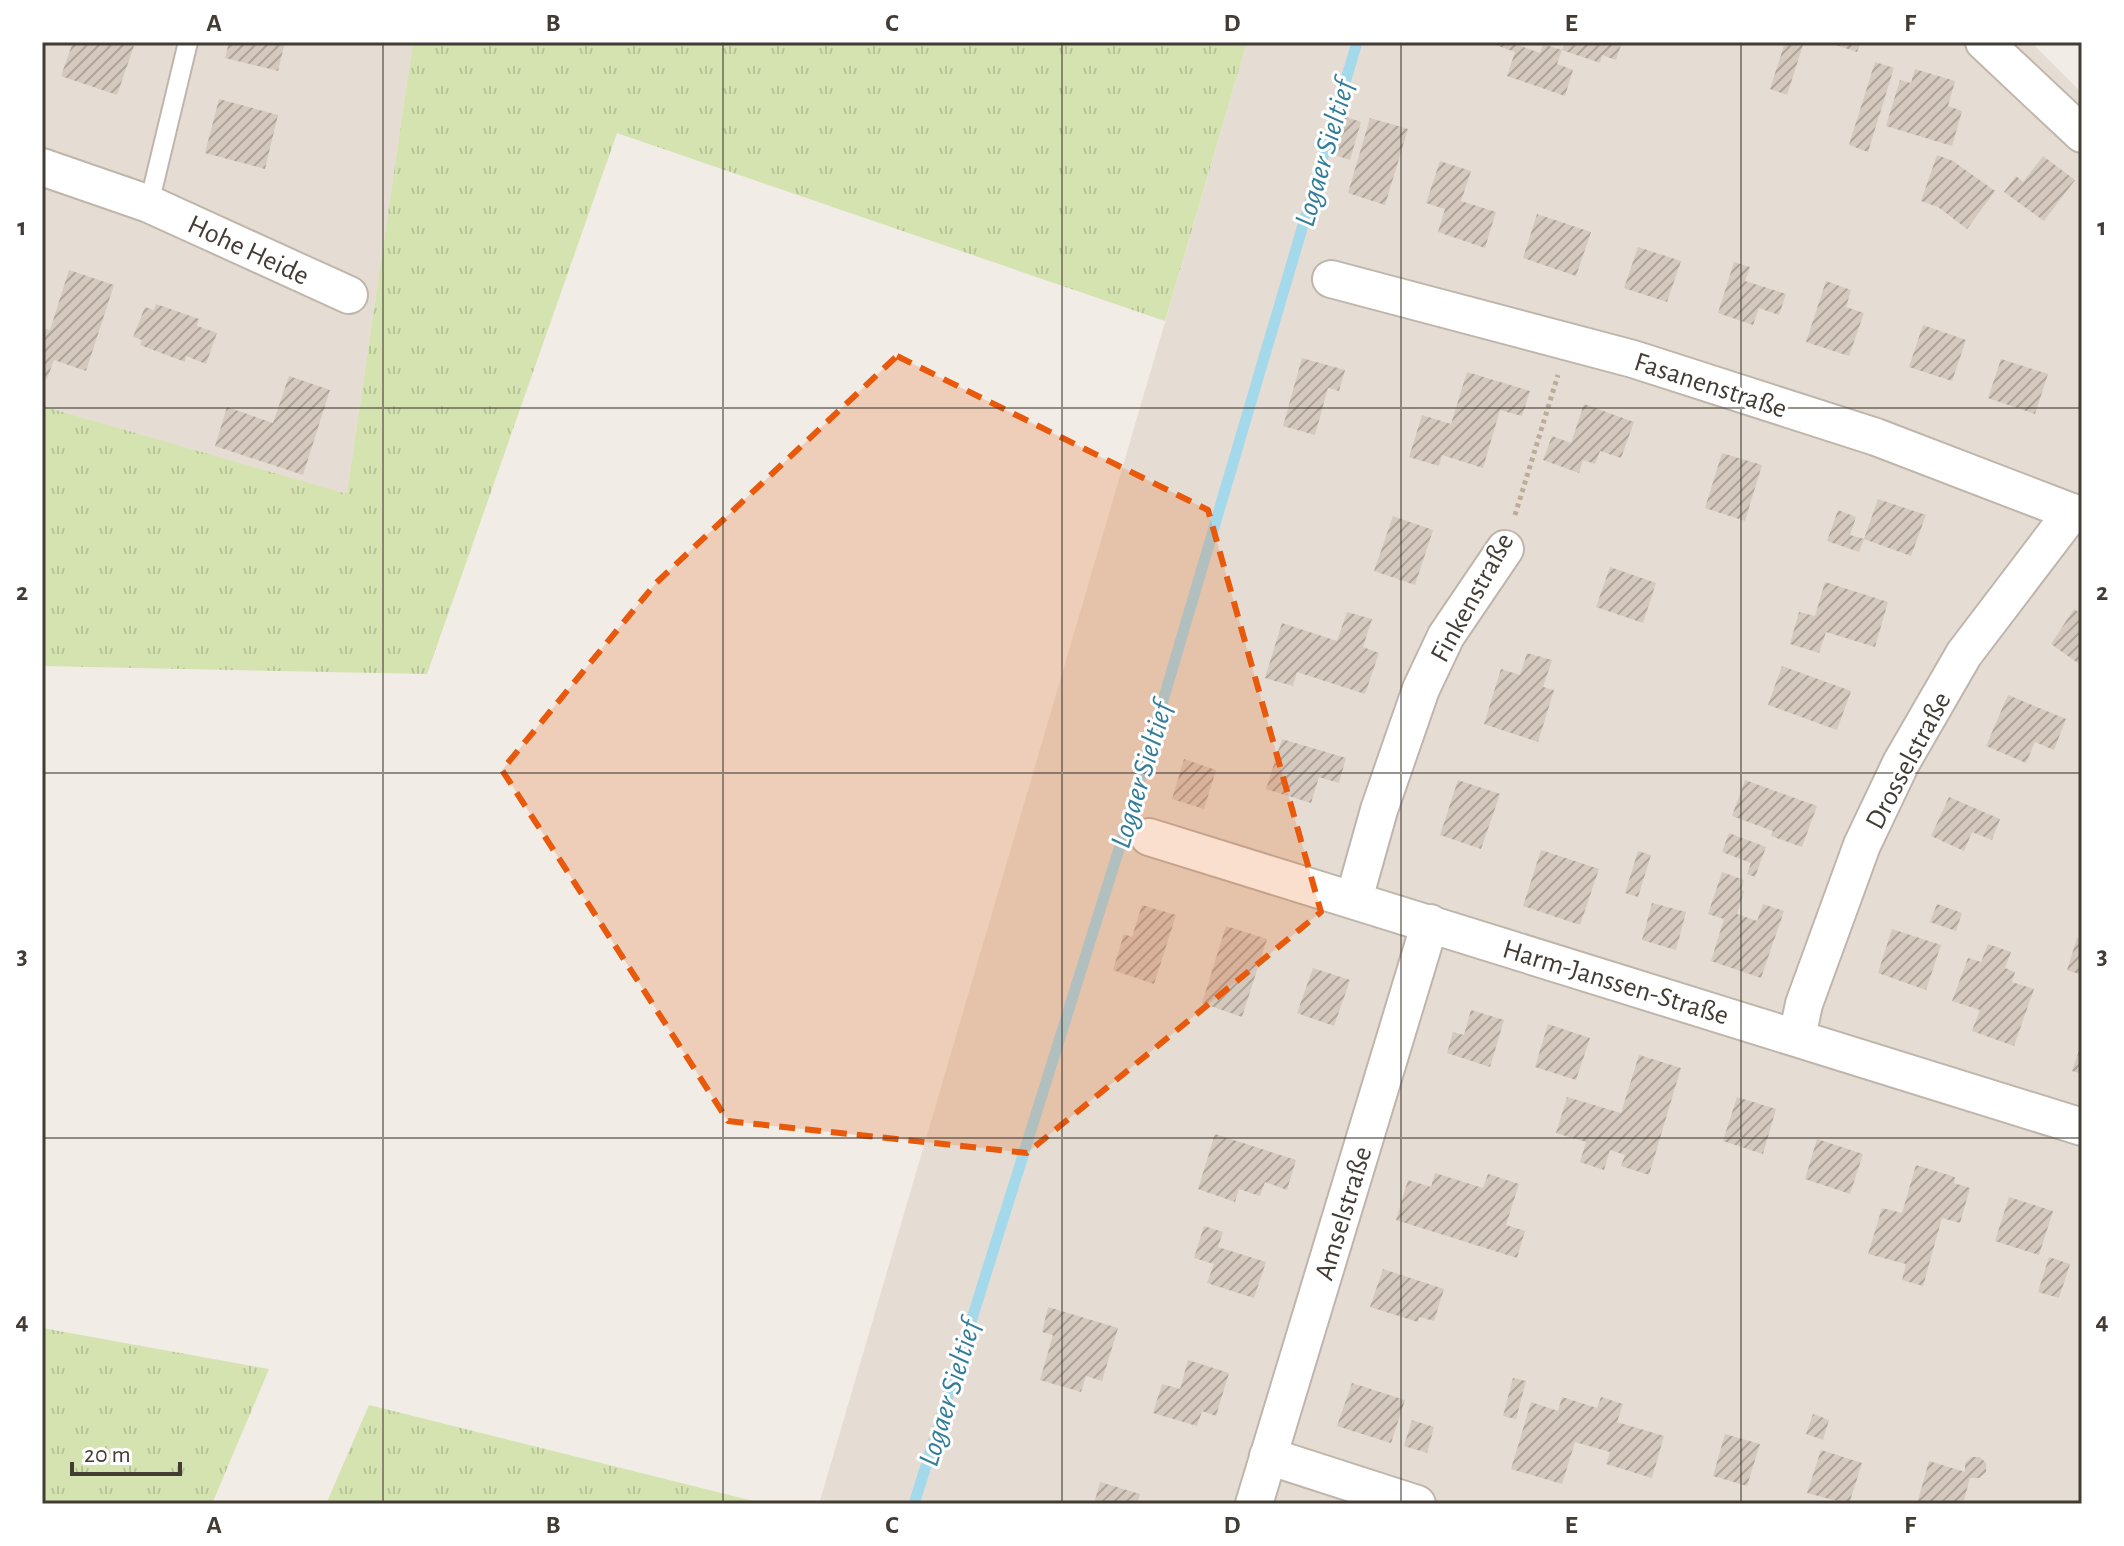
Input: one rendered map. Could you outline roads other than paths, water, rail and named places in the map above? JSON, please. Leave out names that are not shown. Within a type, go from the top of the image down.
[{"type":"street","points":[[1984,42],[2082,134]]},
{"type":"street","name":"Hohe Heide","points":[[42,167],[149,204],[349,295]]},
{"type":"street","name":"Fasanenstraße","points":[[1331,279],[1569,340],[1876,437],[2077,514]]},
{"type":"street","name":"Drosselstraße","points":[[1797,1037],[1804,1004],[1862,845],[1901,763],[1964,654],[2077,514]]},
{"type":"street","name":"Finkenstraße","points":[[1354,899],[1379,810],[1421,689],[1446,636],[1505,549]]},
{"type":"street","name":"Harm-Janssen-Straße","points":[[1149,837],[2082,1127]]},
{"type":"street","name":"Amselstraße","points":[[1254,1504],[1430,923]]},
{"type":"street","points":[[1268,1456],[1417,1504]]},
{"type":"lane","points":[[149,204],[188,42]]},
{"type":"waterway","name":"Logaer Sieltief","points":[[914,1504],[1124,833],[1357,42]]}]
